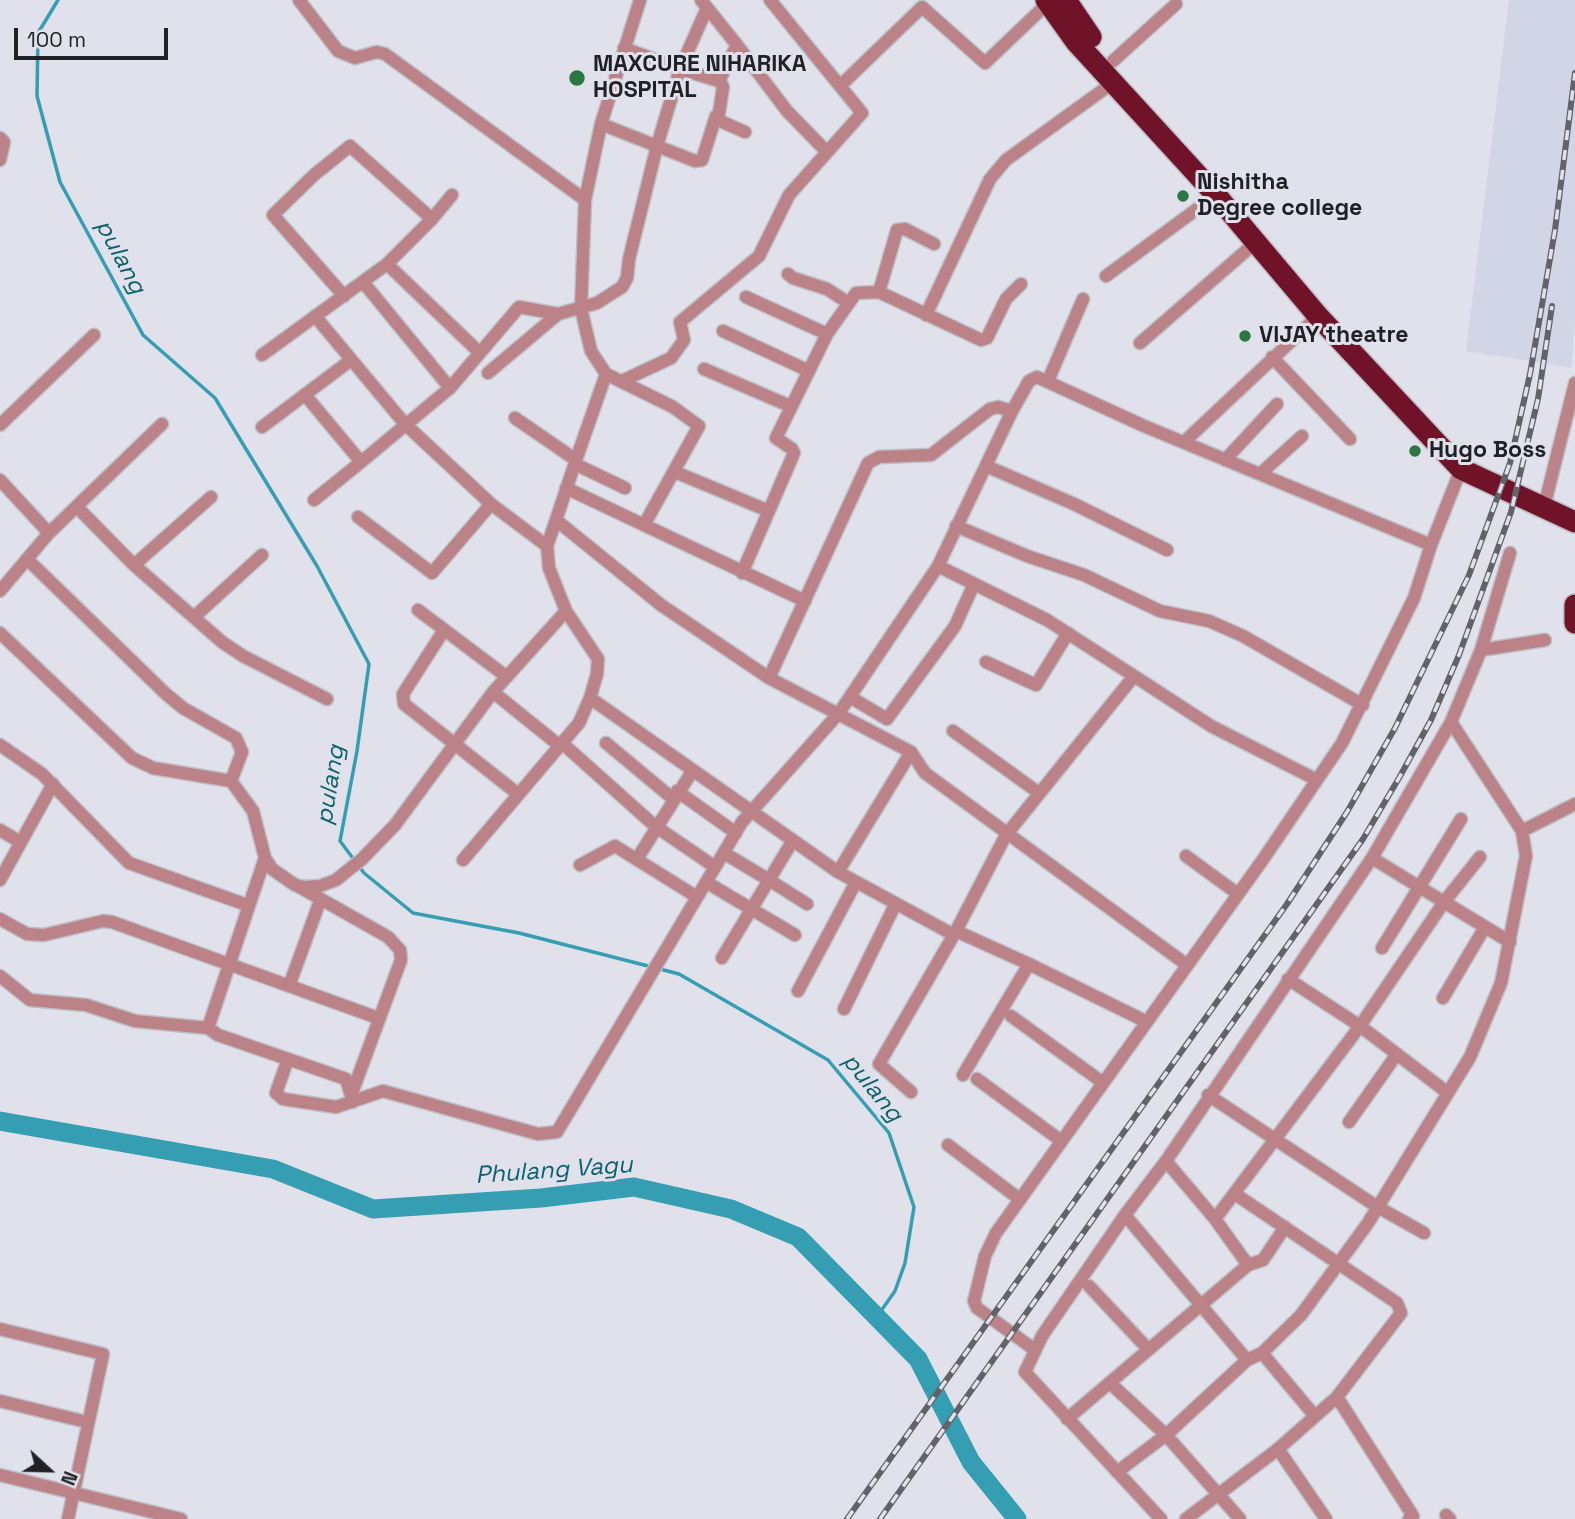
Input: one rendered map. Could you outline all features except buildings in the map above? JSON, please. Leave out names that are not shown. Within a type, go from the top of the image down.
[{"type":"highway","points":[[1053,1],[1076,42],[1114,71],[1395,382],[1476,465],[1480,478]]},
{"type":"highway","points":[[1114,71],[1318,316],[1461,469],[1544,507],[1574,516]]},
{"type":"highway","points":[[1575,605],[1575,623]]},
{"type":"street","points":[[299,0],[338,51],[355,58],[377,52],[385,54],[585,200]]},
{"type":"street","points":[[640,0],[601,124],[585,200],[580,309],[590,351],[606,374],[673,407],[699,426],[644,525]]},
{"type":"street","points":[[622,381],[671,358],[684,340],[680,322],[759,256],[789,195],[862,113],[770,0]]},
{"type":"street","points":[[841,85],[922,6],[985,63],[1053,1]]},
{"type":"street","points":[[704,4],[787,111],[827,152]]},
{"type":"street","points":[[314,500],[450,388],[519,307],[558,314],[597,303],[622,287],[627,278],[629,259],[657,146],[680,69],[704,4]]},
{"type":"street","points":[[926,315],[990,179],[1006,160],[1114,71],[1176,4]]},
{"type":"street","points":[[601,124],[695,161],[702,160],[723,87],[720,80],[737,45]]},
{"type":"street","points":[[624,48],[680,69],[720,80]]},
{"type":"street","points":[[716,116],[721,123],[745,132]]},
{"type":"street","points":[[0,138],[4,142],[0,160]]},
{"type":"street","points":[[344,296],[273,215],[314,175],[347,147],[354,147],[432,219]]},
{"type":"street","points":[[262,355],[387,264],[452,195]]},
{"type":"street","points":[[1106,276],[1216,195]]},
{"type":"street","points":[[879,292],[897,230],[905,229],[934,244]]},
{"type":"street","points":[[1140,343],[1255,243]]},
{"type":"street","points":[[387,264],[480,353]]},
{"type":"street","points":[[788,274],[827,289],[847,302]]},
{"type":"street","points":[[363,282],[450,388]]},
{"type":"street","points":[[742,573],[794,453],[776,440],[790,406],[827,334],[847,302],[856,293],[879,292],[984,340],[1006,299],[1021,284]]},
{"type":"street","points":[[746,298],[827,334]]},
{"type":"street","points":[[1048,381],[1083,299]]},
{"type":"street","points":[[488,373],[558,314]]},
{"type":"street","points":[[315,316],[405,425],[491,504],[547,545]]},
{"type":"street","points":[[1184,442],[1318,316]]},
{"type":"street","points":[[723,331],[809,371]]},
{"type":"street","points":[[0,425],[94,335]]},
{"type":"street","points":[[1272,357],[1350,439]]},
{"type":"street","points":[[262,427],[351,359]]},
{"type":"street","points":[[704,369],[790,406]]},
{"type":"street","points":[[463,860],[579,723],[590,698],[598,659],[566,611],[549,568],[547,545],[606,374]]},
{"type":"street","points":[[288,1059],[276,1093],[278,1097],[335,1107],[352,1098],[383,1090],[538,1134],[557,1132],[736,833],[751,811],[839,713],[938,566],[1012,411],[1032,378],[1048,381],[1225,460],[1430,545]]},
{"type":"street","points":[[1544,507],[1575,383]]},
{"type":"street","points":[[306,396],[361,462]]},
{"type":"street","points":[[1225,460],[1277,404]]},
{"type":"street","points":[[769,678],[868,463],[879,457],[931,455],[990,409],[998,407],[1012,411]]},
{"type":"street","points":[[515,418],[575,462],[625,488]]},
{"type":"street","points":[[0,591],[49,533],[162,424]]},
{"type":"street","points":[[1260,474],[1302,436]]},
{"type":"street","points":[[986,466],[1074,504],[1167,550]]},
{"type":"street","points":[[1035,1350],[977,1308],[974,1301],[985,1256],[1018,1198],[1238,894],[1317,780],[1363,705],[1414,598],[1430,545],[1461,469]]},
{"type":"street","points":[[675,472],[769,510]]},
{"type":"street","points":[[0,480],[49,533]]},
{"type":"street","points":[[566,488],[805,601]]},
{"type":"street","points":[[134,565],[211,497]]},
{"type":"street","points":[[358,517],[432,573],[491,504]]},
{"type":"street","points":[[77,507],[134,565],[243,656],[327,699]]},
{"type":"street","points":[[556,520],[661,606],[769,678],[911,752],[925,773],[1186,965]]},
{"type":"street","points":[[956,526],[1027,556],[1084,575],[1160,611],[1209,621],[1243,636],[1363,705]]},
{"type":"street","points":[[1161,1519],[1026,1376],[1025,1368],[1125,1215],[1166,1161],[1208,1095],[1372,858],[1451,722],[1481,650],[1510,553]]},
{"type":"street","points":[[194,617],[262,555]]},
{"type":"street","points":[[27,559],[166,694],[183,708],[236,738],[242,752],[231,781]]},
{"type":"street","points":[[938,566],[1068,633],[1211,726],[1317,780]]},
{"type":"street","points":[[850,697],[887,719],[955,626],[974,584]]},
{"type":"street","points":[[418,610],[507,677]]},
{"type":"street","points":[[295,885],[320,886],[348,872],[362,859],[395,825],[493,692],[566,611]]},
{"type":"street","points":[[444,630],[402,700],[518,794]]},
{"type":"street","points":[[0,633],[132,758],[153,768],[231,781],[253,811],[265,858],[272,869],[320,901],[388,937],[400,950],[401,960],[378,1018],[352,1098]]},
{"type":"street","points":[[986,662],[1036,685],[1068,633]]},
{"type":"street","points":[[1481,650],[1545,640]]},
{"type":"street","points":[[911,1092],[879,1064],[955,933],[1006,835],[1134,676]]},
{"type":"street","points":[[493,692],[561,744],[655,826],[715,867]]},
{"type":"street","points":[[590,698],[838,872],[895,905],[1029,964],[1145,1021]]},
{"type":"street","points":[[1117,1472],[1166,1435],[1247,1360],[1262,1353],[1301,1315],[1339,1264],[1470,1057],[1496,995],[1510,942],[1526,856],[1522,831],[1451,722]]},
{"type":"street","points":[[953,731],[1039,793]]},
{"type":"street","points":[[607,743],[675,795],[736,833]]},
{"type":"street","points":[[0,745],[53,784],[129,863],[247,905]]},
{"type":"street","points":[[838,872],[911,752]]},
{"type":"street","points":[[636,859],[693,770]]},
{"type":"street","points":[[0,880],[53,784]]},
{"type":"street","points":[[1522,831],[1575,804]]},
{"type":"street","points":[[1382,948],[1461,819]]},
{"type":"street","points":[[0,830],[20,842]]},
{"type":"street","points":[[722,958],[792,842]]},
{"type":"street","points":[[580,865],[615,846],[697,897]]},
{"type":"street","points":[[724,853],[807,904]]},
{"type":"street","points":[[1186,856],[1238,894]]},
{"type":"street","points":[[1215,1219],[1360,1026],[1444,902],[1480,856]]},
{"type":"street","points":[[208,1028],[227,964],[265,858]]},
{"type":"street","points":[[1372,858],[1510,942]]},
{"type":"street","points":[[706,882],[795,935]]},
{"type":"street","points":[[799,991],[856,882]]},
{"type":"street","points":[[289,986],[320,901]]},
{"type":"street","points":[[844,1009],[895,905]]},
{"type":"street","points":[[0,919],[27,934],[44,935],[103,921],[112,922],[378,1018]]},
{"type":"street","points":[[1443,998],[1485,927]]},
{"type":"street","points":[[964,1075],[1029,964]]},
{"type":"street","points":[[0,976],[30,1000],[86,1005],[135,1021],[208,1028],[218,1035],[346,1079],[352,1098]]},
{"type":"street","points":[[1289,979],[1360,1026],[1448,1093]]},
{"type":"street","points":[[1011,1016],[1102,1082]]},
{"type":"street","points":[[1349,1122],[1397,1054]]},
{"type":"street","points":[[977,1079],[1060,1140]]},
{"type":"street","points":[[1208,1095],[1376,1206],[1424,1233]]},
{"type":"street","points":[[948,1145],[1018,1198]]},
{"type":"street","points":[[1166,1161],[1215,1219],[1248,1265]]},
{"type":"street","points":[[1186,1519],[1278,1449],[1337,1396],[1401,1312],[1397,1303],[1235,1194]]},
{"type":"street","points":[[1125,1215],[1247,1360]]},
{"type":"street","points":[[1068,1419],[1248,1265],[1263,1260],[1285,1227]]},
{"type":"street","points":[[1089,1286],[1148,1349]]},
{"type":"street","points":[[0,1329],[103,1354],[68,1519]]},
{"type":"street","points":[[1262,1353],[1314,1415]]},
{"type":"street","points":[[1110,1383],[1166,1435],[1240,1519]]},
{"type":"street","points":[[1337,1396],[1412,1518]]},
{"type":"street","points":[[0,1401],[87,1422]]},
{"type":"street","points":[[1278,1449],[1326,1519]]},
{"type":"street","points":[[0,1475],[181,1519]]},
{"type":"shaded area","points":[[1509,0],[1575,0],[1575,319],[1571,368],[1466,351]]},
{"type":"waterway","name":"pulang","points":[[58,0],[38,33],[37,96],[60,182],[143,335],[215,398],[317,566],[369,664],[357,751],[340,841],[364,873],[413,913],[519,933],[652,967]]},
{"type":"waterway","name":"pulang","points":[[660,969],[679,974],[828,1060],[889,1133],[914,1207],[905,1263],[895,1291],[876,1318]]},
{"type":"waterway","name":"Phulang Vagu","points":[[0,1121],[273,1169],[373,1209],[541,1198],[634,1187],[731,1209],[798,1237],[918,1359],[971,1462],[1017,1519]]},
{"type":"railway","points":[[847,1519],[1287,904],[1347,812],[1395,728],[1469,575],[1510,463],[1530,374],[1555,230],[1575,73]]},
{"type":"railway","points":[[880,1519],[1363,839],[1399,778],[1431,720],[1459,655],[1511,512],[1538,399],[1552,306]]},
{"type":"place","name":"MAXCURE NIHARIKA HOSPITAL","points":[[577,78]]},
{"type":"place","name":"Nishitha Degree college","points":[[1183,196]]},
{"type":"place","name":"VIJAY theatre","points":[[1245,336]]},
{"type":"place","name":"Hugo Boss","points":[[1415,451]]}]
